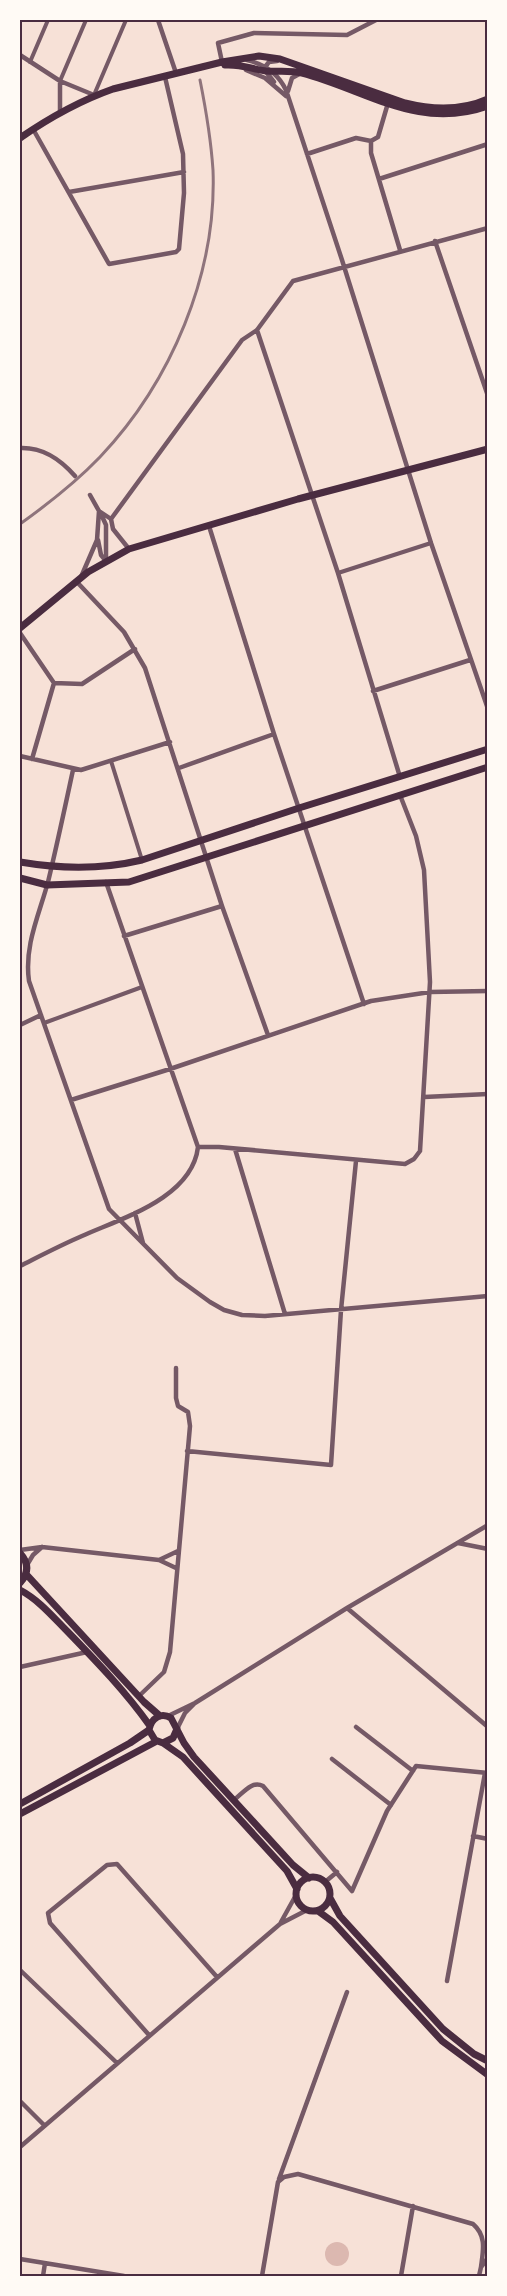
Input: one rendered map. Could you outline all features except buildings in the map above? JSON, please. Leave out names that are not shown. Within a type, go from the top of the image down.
[{"type":"main road","points":[[220,64],[259,56],[286,61],[405,103],[423,107],[447,109],[488,99]]},
{"type":"main road","points":[[20,138],[60,112],[94,96],[165,76],[220,64],[302,72],[404,109],[438,115],[459,113],[488,105]]},
{"type":"main road","points":[[20,628],[79,579],[129,549],[488,449]]},
{"type":"main road","points":[[20,862],[52,867],[118,866],[488,749]]},
{"type":"main road","points":[[20,878],[47,885],[129,882],[488,767]]},
{"type":"main road","points":[[20,1551],[27,1565],[26,1574],[20,1583]]},
{"type":"main road","points":[[26,1574],[139,1696],[174,1721],[194,1757],[293,1865],[309,1878]]},
{"type":"main road","points":[[20,1590],[42,1605],[87,1652],[137,1708],[152,1737],[183,1757],[287,1871],[297,1892],[299,1904],[307,1910],[318,1911],[333,1922],[442,2042],[488,2075]]},
{"type":"main road","points":[[20,1803],[130,1743],[149,1728],[153,1719],[164,1716]]},
{"type":"main road","points":[[20,1814],[160,1742],[173,1738],[177,1729]]},
{"type":"main road","points":[[297,1892],[300,1883],[309,1878],[318,1878],[325,1882],[329,1887],[330,1898],[340,1916],[443,2029],[474,2054],[488,2061]]},
{"type":"main road","points":[[318,1911],[327,1905],[330,1898]]},
{"type":"street","points":[[30,62],[48,20]]},
{"type":"street","points":[[60,112],[60,81],[86,20]]},
{"type":"street","points":[[20,55],[60,81],[94,96],[126,20]]},
{"type":"street","points":[[158,20],[177,73]]},
{"type":"street","points":[[281,90],[249,70],[220,64],[218,43],[254,33],[347,35],[375,20]]},
{"type":"street","points":[[232,60],[250,61],[267,70],[281,81],[290,101],[431,543],[488,709]]},
{"type":"street","points":[[286,61],[269,62],[267,70],[290,101]]},
{"type":"street","points":[[287,94],[292,78],[302,72]]},
{"type":"street","points":[[33,129],[109,264],[176,252],[179,249],[184,172],[181,135],[165,76]]},
{"type":"street","points":[[307,154],[356,138],[371,141],[378,137],[388,103]]},
{"type":"street","points":[[371,141],[371,153],[400,250]]},
{"type":"street","points":[[379,179],[488,144]]},
{"type":"street","points":[[69,192],[184,172]]},
{"type":"street","points":[[111,519],[242,340],[257,330],[293,281],[400,250],[488,228]]},
{"type":"street","points":[[435,241],[488,396]]},
{"type":"street","points":[[257,330],[338,573],[400,777]]},
{"type":"street","points":[[20,448],[42,451],[55,456],[75,476]]},
{"type":"street","points":[[90,495],[106,525],[106,561]]},
{"type":"street","points":[[99,511],[111,519],[113,529],[129,549]]},
{"type":"street","points":[[99,511],[98,535],[101,555],[106,561]]},
{"type":"street","points":[[209,526],[274,734],[364,1004]]},
{"type":"street","points":[[98,535],[79,579],[124,632],[145,668],[222,906],[268,1035]]},
{"type":"street","points":[[338,573],[431,543]]},
{"type":"street","points":[[20,633],[54,683]]},
{"type":"street","points":[[54,683],[82,684],[135,649]]},
{"type":"street","points":[[373,691],[470,660]]},
{"type":"street","points":[[32,759],[54,683]]},
{"type":"street","points":[[178,768],[274,734]]},
{"type":"street","points":[[20,756],[81,770],[170,741]]},
{"type":"street","points":[[111,761],[142,860]]},
{"type":"street","points":[[73,770],[52,867],[30,938],[27,965],[29,981],[109,1209],[143,1246],[187,1286],[224,1310],[243,1315],[341,1310],[488,1296]]},
{"type":"street","points":[[198,1147],[405,1164],[414,1159],[420,1151],[430,992],[424,870],[416,836],[400,794]]},
{"type":"street","points":[[20,1266],[119,1221],[168,1195],[188,1174],[197,1155],[198,1147],[106,882]]},
{"type":"street","points":[[124,936],[222,906]]},
{"type":"street","points":[[44,1023],[142,987]]},
{"type":"street","points":[[71,1100],[364,1004],[430,992],[488,991]]},
{"type":"street","points":[[20,1025],[41,1015]]},
{"type":"street","points":[[424,1097],[488,1094]]},
{"type":"street","points":[[235,1149],[285,1314]]},
{"type":"street","points":[[187,1451],[331,1465],[341,1310],[356,1161]]},
{"type":"street","points":[[135,1213],[143,1246]]},
{"type":"street","points":[[139,1696],[159,1677],[167,1664],[170,1652],[190,1426],[188,1412],[178,1406],[177,1368]]},
{"type":"street","points":[[164,1716],[195,1703],[347,1608],[488,1525]]},
{"type":"street","points":[[457,1543],[488,1549]]},
{"type":"street","points":[[20,1551],[42,1547],[159,1560],[176,1568]]},
{"type":"street","points":[[27,1565],[29,1559],[42,1547]]},
{"type":"street","points":[[159,1560],[178,1551]]},
{"type":"street","points":[[347,1608],[488,1727]]},
{"type":"street","points":[[20,1667],[87,1652]]},
{"type":"street","points":[[177,1729],[185,1713],[195,1703]]},
{"type":"street","points":[[356,1727],[413,1771]]},
{"type":"street","points":[[332,1759],[391,1805]]},
{"type":"street","points":[[234,1800],[255,1783],[263,1786],[352,1891],[391,1805],[416,1766],[486,1773],[447,1981]]},
{"type":"street","points":[[473,1836],[488,1839]]},
{"type":"street","points":[[149,2035],[50,1923],[48,1913],[107,1865],[117,1864],[217,1977]]},
{"type":"street","points":[[325,1882],[337,1872]]},
{"type":"street","points":[[280,1924],[297,1892]]},
{"type":"street","points":[[20,2147],[280,1924],[307,1910]]},
{"type":"street","points":[[20,1970],[117,2063]]},
{"type":"street","points":[[262,2277],[278,2182],[347,1992]]},
{"type":"street","points":[[20,2101],[44,2125]]},
{"type":"street","points":[[278,2182],[291,2174],[298,2174],[467,2222],[478,2228],[484,2245],[479,2277]]},
{"type":"street","points":[[401,2277],[413,2205]]},
{"type":"street","points":[[481,2267],[488,2258]]},
{"type":"street","points":[[20,2259],[124,2277]]},
{"type":"street","points":[[43,2277],[45,2263]]},
{"type":"shaded area","points":[[337,2242],[342,2243],[348,2249],[348,2259],[342,2265],[337,2266],[332,2265],[326,2259],[325,2254],[326,2249],[332,2243]]},
{"type":"railway","points":[[20,524],[81,475],[100,457],[125,427],[148,395],[168,361],[185,324],[198,287],[207,248],[212,209],[212,159],[200,80]]}]
